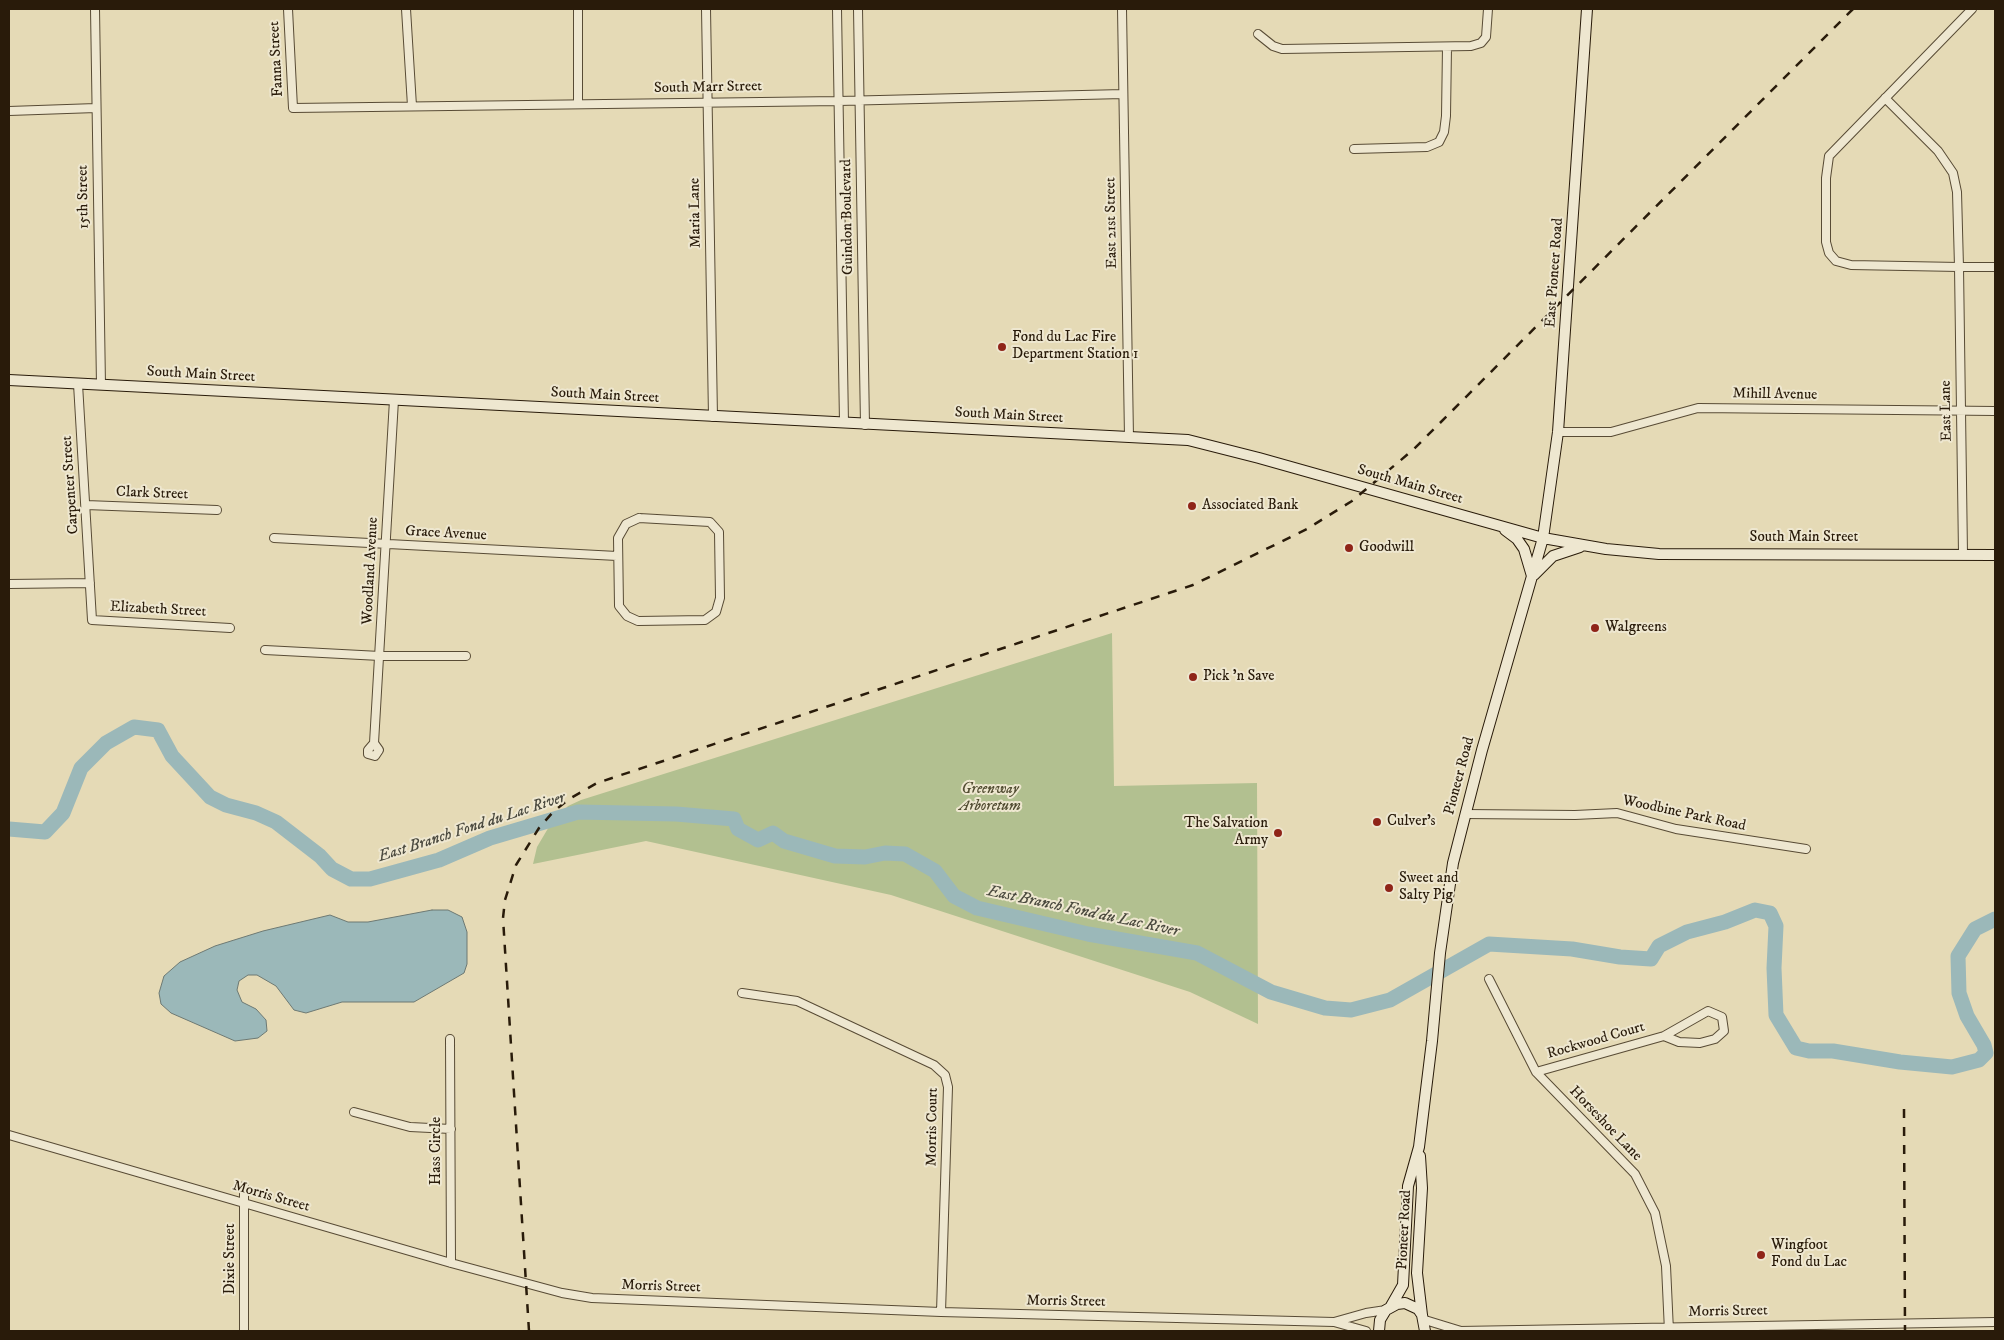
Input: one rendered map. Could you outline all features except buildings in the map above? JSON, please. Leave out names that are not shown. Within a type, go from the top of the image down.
[{"type":"main road","name":"East Pioneer Road","points":[[1543,538],[1558,432],[1588,9]]},
{"type":"main road","name":"South Main Street","points":[[9,380],[1188,440],[1223,448],[1543,538],[1586,545],[1659,554],[1995,555]]},
{"type":"main road","points":[[1499,525],[1519,542],[1527,556],[1532,577]]},
{"type":"main road","name":"Pioneer Road","points":[[1379,1331],[1380,1320],[1403,1285],[1408,1186],[1419,1147],[1440,953],[1452,869],[1465,814],[1543,538]]},
{"type":"main road","points":[[1532,577],[1553,556],[1586,545]]},
{"type":"main road","name":"Pioneer Road","points":[[1419,1147],[1422,1188],[1417,1272],[1425,1331]]},
{"type":"main road","points":[[1388,1308],[1398,1304],[1412,1305],[1424,1317]]},
{"type":"street","name":"15th Street","points":[[95,9],[101,385]]},
{"type":"street","name":"Fanna Street","points":[[288,9],[293,108]]},
{"type":"street","points":[[406,9],[412,106]]},
{"type":"street","points":[[578,9],[578,104]]},
{"type":"street","name":"Maria Lane","points":[[706,9],[713,417]]},
{"type":"street","name":"Guindon Boulevard","points":[[837,9],[844,423]]},
{"type":"street","name":"Guindon Boulevard","points":[[858,9],[865,425]]},
{"type":"street","name":"East 21st Street","points":[[1122,9],[1129,437]]},
{"type":"street","points":[[1258,34],[1268,43],[1282,49],[1474,46],[1483,41],[1488,32],[1488,9]]},
{"type":"street","points":[[1972,9],[1829,156],[1826,178],[1826,242],[1829,253],[1836,261],[1846,264],[1995,267]]},
{"type":"street","points":[[1354,149],[1427,148],[1439,142],[1444,132],[1446,116],[1447,46]]},
{"type":"street","name":"South Marr Street","points":[[293,108],[708,101],[839,101],[1123,94]]},
{"type":"street","name":"East Lane","points":[[1885,98],[1938,151],[1953,173],[1957,192],[1962,554]]},
{"type":"street","points":[[9,110],[96,108]]},
{"type":"street","name":"Carpenter Street","points":[[78,384],[90,583]]},
{"type":"street","name":"Woodland Avenue","points":[[374,744],[394,400]]},
{"type":"street","name":"Mihill Avenue","points":[[1558,432],[1611,432],[1698,408],[1995,411]]},
{"type":"street","name":"Clark Street","points":[[86,505],[217,510]]},
{"type":"street","points":[[639,518],[710,522],[719,532],[720,598],[716,612],[705,620],[638,621],[627,616],[619,606],[617,556],[618,538],[626,524],[639,518]]},
{"type":"street","name":"Grace Avenue","points":[[274,538],[617,556]]},
{"type":"street","points":[[9,584],[90,583]]},
{"type":"street","name":"Elizabeth Street","points":[[90,583],[92,620],[230,628]]},
{"type":"street","points":[[265,650],[380,656],[466,656]]},
{"type":"street","name":"Woodbine Park Road","points":[[1465,814],[1620,813],[1670,828],[1806,849]]},
{"type":"street","name":"Horseshoe Lane","points":[[1488,979],[1536,1072],[1635,1174],[1655,1213],[1666,1266],[1669,1329]]},
{"type":"street","name":"Morris Court","points":[[742,993],[797,1001],[934,1065],[945,1075],[948,1087],[940,1312]]},
{"type":"street","name":"Rockwood Court","points":[[1536,1072],[1664,1036],[1708,1011],[1722,1017],[1724,1031],[1715,1039],[1700,1044],[1679,1042],[1664,1036]]},
{"type":"street","name":"Hass Circle","points":[[450,1039],[451,1263]]},
{"type":"street","points":[[354,1112],[410,1127],[451,1129]]},
{"type":"street","name":"Morris Street","points":[[9,1135],[451,1263],[562,1293],[592,1298],[940,1312],[1334,1322],[1366,1331]]},
{"type":"street","name":"Dixie Street","points":[[244,1186],[244,1331]]},
{"type":"street","name":"Morris Street","points":[[1334,1322],[1388,1308]]},
{"type":"street","name":"Morris Street","points":[[1424,1317],[1460,1331],[1669,1329],[1995,1322]]},
{"type":"green space","name":"Greenway Arboretum","points":[[1112,633],[1114,786],[1257,783],[1258,1024],[1190,992],[891,895],[646,841],[533,864],[537,847],[550,825],[568,806],[581,800]]},
{"type":"water","points":[[432,910],[448,910],[462,917],[467,932],[467,964],[464,973],[414,1002],[342,1002],[306,1013],[294,1010],[276,986],[257,975],[248,975],[239,981],[237,990],[242,1002],[256,1009],[266,1020],[267,1031],[258,1038],[235,1041],[171,1013],[161,1004],[159,993],[164,976],[180,962],[215,946],[263,931],[330,915],[348,922],[368,922]]},
{"type":"waterway","name":"East Branch Fond du Lac River","points":[[9,829],[45,832],[63,813],[81,768],[106,743],[134,727],[158,730],[172,756],[210,797],[226,805],[256,813],[276,822],[320,856],[332,869],[351,879],[370,879],[439,860],[490,838],[578,812],[676,814],[734,819],[738,829],[758,840],[773,833],[784,841],[835,856],[865,857],[885,853],[905,854],[935,871],[954,896],[977,908],[1088,934],[1197,953],[1271,992],[1325,1008],[1351,1010],[1390,1000],[1489,944],[1572,949],[1620,957],[1651,959],[1659,946],[1687,932],[1725,922],[1755,910],[1770,913],[1776,926],[1774,968],[1776,1015],[1796,1048],[1952,1067],[1979,1060],[1986,1053],[1984,1045],[1967,1016],[1959,993],[1958,956],[1975,929],[1995,919]]},
{"type":"railway","points":[[529,1331],[503,918],[505,900],[516,865],[539,828],[553,812],[569,799],[597,783],[1193,585],[1307,529],[1352,501],[1414,449],[1853,9]]},
{"type":"railway","points":[[1904,1109],[1905,1331]]},
{"type":"place","name":"Fond du Lac Fire Department Station 1","points":[[1002,347]]},
{"type":"place","name":"Associated Bank","points":[[1192,506]]},
{"type":"place","name":"Goodwill","points":[[1349,548]]},
{"type":"place","name":"Walgreens","points":[[1595,628]]},
{"type":"place","name":"Pick 'n Save","points":[[1193,677]]},
{"type":"place","name":"Culver's","points":[[1377,822]]},
{"type":"place","name":"The Salvation Army","points":[[1278,833]]},
{"type":"place","name":"Sweet and Salty Pig","points":[[1389,888]]},
{"type":"place","name":"Wingfoot Fond du Lac","points":[[1761,1255]]}]
